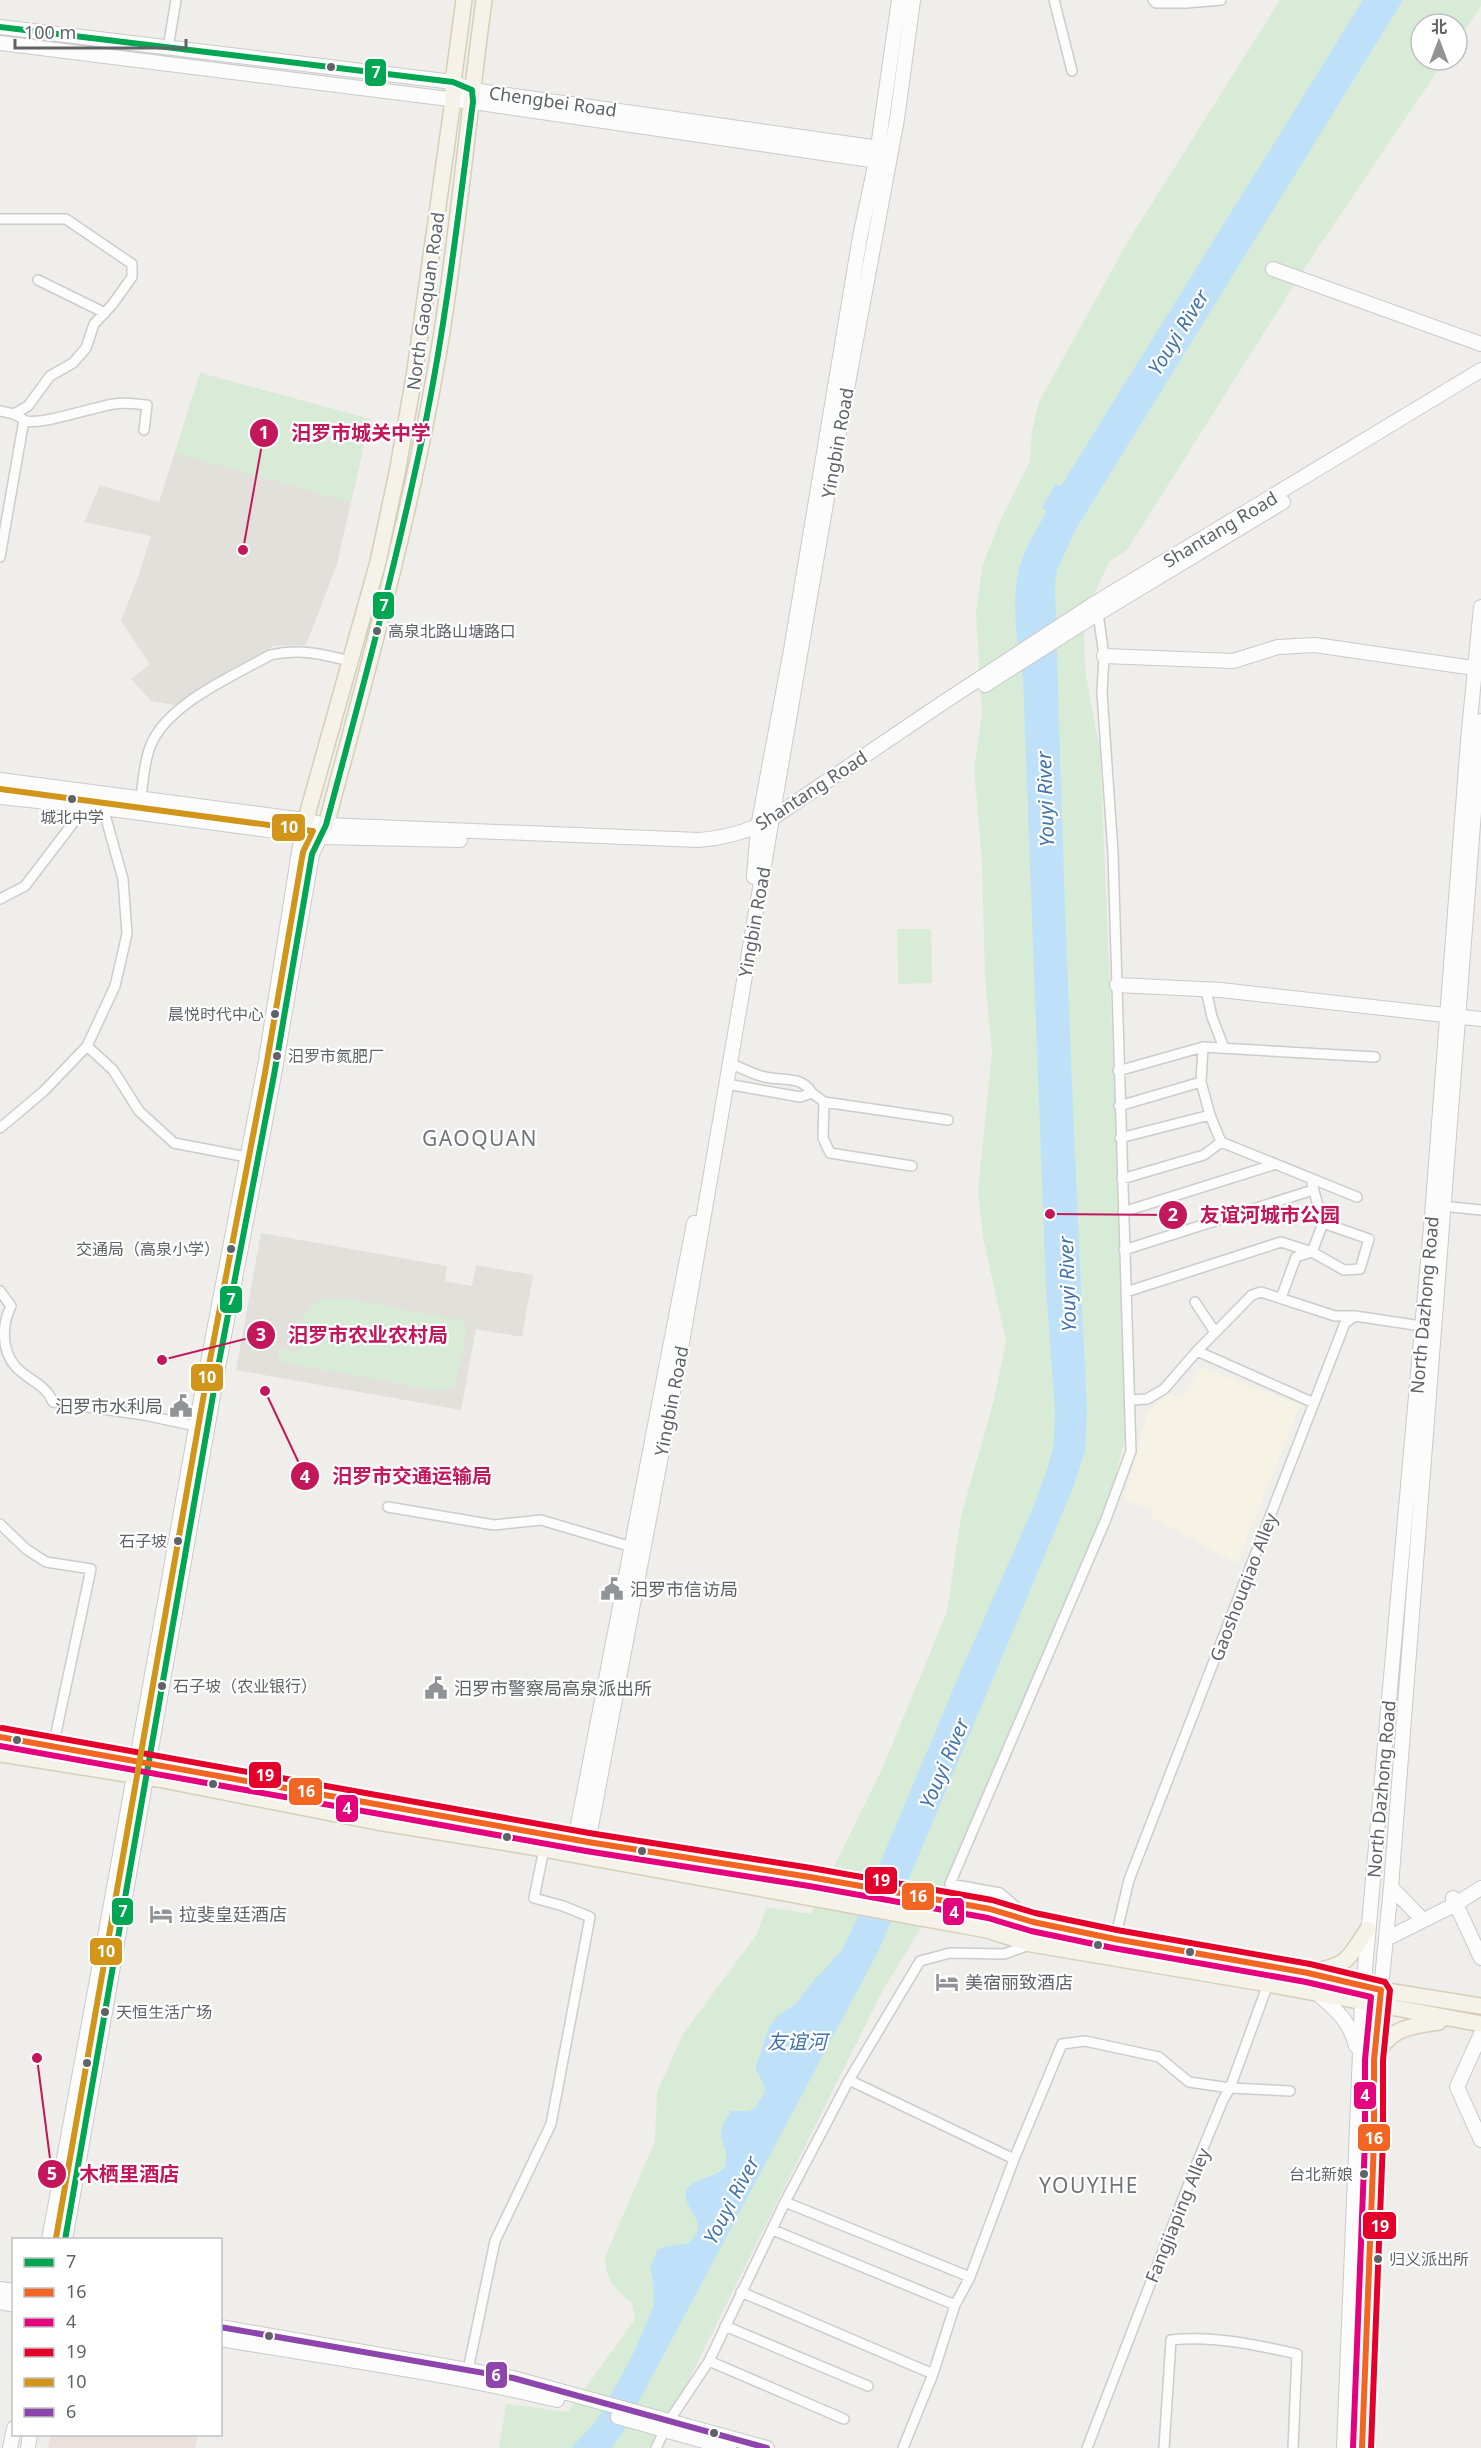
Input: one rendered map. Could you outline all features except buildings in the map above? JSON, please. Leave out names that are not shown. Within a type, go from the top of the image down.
[{"type":"main road","name":"North Gaoquan Road","points":[[141,1770],[196,1426],[265,1066],[303,827],[378,562],[397,473],[414,377],[453,100],[453,82],[464,0]]},
{"type":"main road","name":"North Gaoquan Road","points":[[141,1770],[274,1075],[312,854],[323,831],[392,577],[426,419],[442,331],[484,0]]},
{"type":"main road","name":"Yingbin Road","points":[[884,155],[899,0]]},
{"type":"main road","name":"Yingbin Road","points":[[582,1841],[632,1547],[713,1125],[884,155],[914,0]]},
{"type":"main road","name":"Chengbei Road","points":[[0,27],[453,82],[472,96]]},
{"type":"main road","name":"Chengbei Road","points":[[0,43],[453,100],[472,96],[884,155]]},
{"type":"main road","points":[[1273,269],[1481,344]]},
{"type":"main road","name":"Shantang Road","points":[[0,780],[141,798],[323,831],[699,840],[727,837],[764,827],[1075,622],[1481,370]]},
{"type":"main road","name":"Shantang Road","points":[[1075,622],[1098,614],[1481,380]]},
{"type":"main road","name":"North Dazhong Road","points":[[1366,2060],[1379,2007],[1391,1887],[1428,1327],[1481,607]]},
{"type":"main road","points":[[1104,656],[1233,662],[1278,647],[1315,645],[1478,668]]},
{"type":"main road","name":"North Dazhong Road","points":[[1366,2060],[1362,2003],[1368,1929],[1442,1206],[1452,1016],[1481,721]]},
{"type":"main road","name":"Shantang Road","points":[[0,797],[303,827]]},
{"type":"main road","name":"Yingbin Road","points":[[582,1841],[678,1366],[727,1084],[764,827]]},
{"type":"main road","points":[[1118,985],[1206,990],[1481,1019]]},
{"type":"main road","points":[[0,1737],[53,1747],[141,1770],[377,1822],[544,1849],[802,1896],[987,1930],[1031,1944],[1268,1984],[1453,2021],[1481,2024]]},
{"type":"main road","points":[[0,1754],[141,1770],[819,1879],[990,1909],[1034,1922],[1115,1939],[1308,1973],[1381,1990],[1481,2007]]},
{"type":"main road","points":[[49,2238],[141,1770]]},
{"type":"main road","points":[[65,2238],[141,1770]]},
{"type":"main road","points":[[1386,1935],[1419,1916],[1455,1901],[1481,1881]]},
{"type":"main road","points":[[1391,1887],[1419,1916]]},
{"type":"main road","points":[[1386,1935],[1481,1888]]},
{"type":"main road","points":[[1455,1901],[1481,1958]]},
{"type":"main road","points":[[1308,1973],[1339,1966],[1347,1960],[1368,1929]]},
{"type":"main road","points":[[1317,1993],[1344,2017],[1366,2060],[1374,2140],[1362,2448]]},
{"type":"main road","points":[[1344,2448],[1366,2060],[1401,2029],[1453,2021]]},
{"type":"main road","points":[[1481,2034],[1457,2087],[1481,2140]]},
{"type":"main road","points":[[1457,2087],[1471,2102],[1481,2124]]},
{"type":"main road","points":[[222,2327],[513,2378],[585,2403],[660,2424],[767,2448]]},
{"type":"main road","points":[[222,2339],[585,2403]]},
{"type":"main road","points":[[660,2424],[729,2448]]},
{"type":"street","points":[[168,48],[176,0]]},
{"type":"street","points":[[1054,0],[1072,71]]},
{"type":"street","points":[[1153,0],[1156,3],[1186,3],[1221,0]]},
{"type":"street","points":[[0,219],[66,219],[132,264],[132,277],[94,324],[86,348],[73,363],[50,376],[28,406],[14,414]]},
{"type":"street","points":[[38,280],[105,313]]},
{"type":"street","points":[[0,411],[14,414],[24,420],[38,421],[64,417],[118,403],[147,405],[144,430]]},
{"type":"street","points":[[0,557],[24,420]]},
{"type":"street","points":[[1034,1922],[1000,1893],[950,1884],[1106,1519],[1131,1451],[1113,853],[1102,693],[1104,656],[1098,614]]},
{"type":"street","points":[[141,798],[150,747],[162,724],[196,697],[270,655],[282,652],[308,651],[350,661]]},
{"type":"street","points":[[0,899],[25,886],[86,806]]},
{"type":"street","points":[[0,1128],[44,1091],[87,1046],[115,986],[127,934],[123,879],[103,808]]},
{"type":"street","points":[[1206,990],[1212,1017],[1224,1048]]},
{"type":"street","points":[[87,1046],[113,1070],[140,1111],[174,1143],[248,1157]]},
{"type":"street","points":[[1118,1071],[1203,1047],[1375,1057]]},
{"type":"street","points":[[1203,1047],[1201,1082],[1210,1115],[1221,1142],[1357,1197]]},
{"type":"street","points":[[730,1063],[763,1077],[802,1081],[824,1102],[948,1120]]},
{"type":"street","points":[[1119,1106],[1201,1082]]},
{"type":"street","points":[[727,1084],[800,1096],[812,1093]]},
{"type":"street","points":[[824,1102],[823,1138],[830,1153],[912,1166]]},
{"type":"street","points":[[1120,1138],[1210,1115]]},
{"type":"street","points":[[1122,1179],[1204,1155],[1221,1142]]},
{"type":"street","points":[[1123,1212],[1276,1164]]},
{"type":"street","points":[[1310,1179],[1323,1223],[1312,1252]]},
{"type":"street","points":[[1124,1250],[1314,1190]]},
{"type":"street","points":[[1442,1206],[1481,1210]]},
{"type":"street","points":[[1126,1292],[1281,1242],[1312,1252],[1344,1270],[1360,1269],[1369,1239],[1323,1223]]},
{"type":"street","points":[[1281,1298],[1296,1257],[1312,1252]]},
{"type":"street","points":[[0,1291],[11,1306],[6,1316],[4,1331],[6,1349],[14,1365],[48,1392],[53,1402],[144,1415],[196,1426]]},
{"type":"street","points":[[1130,1400],[1147,1399],[1164,1389],[1197,1351],[1252,1295],[1261,1292],[1335,1316],[1355,1316],[1428,1327]]},
{"type":"street","points":[[1195,1302],[1215,1332]]},
{"type":"street","name":"Gaoshouqiao Alley","points":[[1115,1939],[1129,1880],[1345,1323],[1355,1316]]},
{"type":"street","points":[[1197,1351],[1314,1402]]},
{"type":"street","points":[[388,1507],[494,1525],[541,1520],[632,1547]]},
{"type":"street","points":[[0,1524],[26,1550],[46,1562],[91,1569],[53,1747]]},
{"type":"street","points":[[468,2370],[495,2241],[551,2124],[590,1917],[534,1898],[544,1849]]},
{"type":"street","points":[[656,2448],[660,2424],[709,2361],[785,2202],[849,2080],[920,1961],[950,1953],[1004,1954],[1031,1944]]},
{"type":"street","name":"Fangjiaping Alley","points":[[1087,2448],[1182,2202],[1230,2088],[1268,1984]]},
{"type":"street","points":[[903,2448],[933,2374],[955,2305],[970,2277],[1014,2159],[1062,2044],[1085,2041],[1159,2057],[1189,2082],[1230,2088],[1290,2091]]},
{"type":"street","points":[[849,2080],[1014,2159]]},
{"type":"street","points":[[785,2202],[970,2277]]},
{"type":"street","points":[[773,2230],[955,2305]]},
{"type":"street","points":[[741,2292],[933,2374]]},
{"type":"street","points":[[725,2326],[868,2386]]},
{"type":"street","points":[[1164,2448],[1171,2340],[1185,2338],[1253,2344],[1297,2354],[1293,2448]]},
{"type":"street","points":[[709,2361],[844,2419]]},
{"type":"shaded area","points":[[200,373],[370,419],[337,564],[306,645],[273,646],[174,705],[151,701],[131,679],[150,664],[121,621],[151,536],[84,522],[100,485],[159,502]]},
{"type":"shaded area","points":[[261,1233],[447,1266],[445,1281],[472,1286],[476,1265],[533,1275],[522,1337],[476,1329],[461,1410],[236,1370]]},
{"type":"shaded area","points":[[1201,1367],[1300,1405],[1237,1563],[1150,1517],[1153,1511],[1124,1499],[1147,1415],[1167,1393],[1182,1398]]},
{"type":"shaded area","points":[[51,2436],[198,2436],[195,2448],[48,2448]]},
{"type":"green space","points":[[1280,0],[1481,0],[1481,6],[1469,24],[1469,12],[1409,12],[1409,72],[1437,72],[1313,255],[1127,550],[1109,562],[1091,601],[1084,630],[1085,670],[1100,751],[1124,1316],[1125,1439],[1110,1497],[941,1896],[884,1988],[678,2401],[652,2448],[499,2448],[506,2404],[568,2412],[635,2319],[632,2303],[609,2278],[605,2257],[655,2141],[657,2092],[683,2034],[757,1934],[766,1907],[811,1914],[882,1769],[947,1612],[961,1516],[993,1404],[1006,1342],[983,1237],[978,1191],[992,1052],[985,979],[982,862],[974,769],[982,714],[976,614],[982,567],[1000,521],[1030,461],[1032,431],[1039,402],[1127,243]]},
{"type":"green space","points":[[200,373],[370,419],[350,502],[175,453]]},
{"type":"green space","points":[[897,929],[931,929],[932,983],[898,984]]},
{"type":"green space","points":[[324,1298],[342,1298],[460,1320],[466,1327],[466,1334],[455,1387],[439,1391],[277,1361],[279,1349],[300,1353],[300,1328],[305,1314],[316,1302]]},
{"type":"water","name":"友谊河","points":[[1363,0],[1403,0],[1076,529],[1057,570],[1055,584],[1065,893],[1087,1409],[1085,1451],[1073,1488],[879,1950],[620,2437],[611,2448],[571,2448],[597,2420],[633,2354],[654,2305],[650,2269],[657,2250],[689,2243],[695,2235],[698,2228],[697,2222],[688,2205],[686,2190],[695,2182],[725,2167],[726,2158],[721,2135],[725,2121],[731,2111],[748,2111],[755,2108],[765,2092],[764,2084],[755,2069],[769,2027],[779,2015],[797,2003],[808,1987],[842,1950],[1033,1508],[1054,1444],[1055,1410],[1046,1288],[1023,680],[1015,610],[1016,583],[1021,562],[1047,511],[1042,508],[1055,484],[1061,486]]},
{"type":"transit line","name":"7","points":[[0,27],[453,82],[472,90],[473,102],[452,261],[426,420],[379,624],[326,825],[312,854],[274,1075],[218,1367],[65,2238]]},
{"type":"transit line","name":"10","points":[[0,789],[313,831],[303,852],[265,1073],[209,1365],[56,2238]]},
{"type":"transit line","name":"19","points":[[2,1728],[589,1833],[811,1868],[992,1900],[1035,1913],[1310,1964],[1385,1982],[1390,1990],[1383,2060],[1383,2140],[1371,2448]]},
{"type":"transit line","name":"16","points":[[0,1737],[588,1842],[810,1877],[990,1909],[1033,1922],[1115,1939],[1308,1973],[1381,1990],[1374,2060],[1374,2140],[1362,2448]]},
{"type":"transit line","name":"4","points":[[0,1746],[586,1851],[809,1886],[988,1918],[1031,1931],[1113,1948],[1306,1982],[1371,1997],[1365,2060],[1365,2140],[1353,2448]]},
{"type":"transit line","name":"6","points":[[222,2327],[513,2378],[767,2448]]},
{"type":"place","name":"汨罗市城关中学","points":[[243,550]]},
{"type":"place","name":"高泉北路山塘路口","points":[[377,631]]},
{"type":"place","name":"城北中学","points":[[72,799]]},
{"type":"place","name":"晨悦时代中心","points":[[275,1014]]},
{"type":"place","name":"汨罗市氮肥厂","points":[[277,1056]]},
{"type":"place","name":"友谊河城市公园","points":[[1050,1214]]},
{"type":"place","name":"交通局（高泉小学）","points":[[231,1249]]},
{"type":"place","name":"汨罗市农业农村局","points":[[162,1360]]},
{"type":"place","name":"汨罗市交通运输局","points":[[265,1391]]},
{"type":"place","name":"汨罗市水利局","points":[[181,1406]]},
{"type":"place","name":"石子坡","points":[[178,1541]]},
{"type":"place","name":"汨罗市信访局","points":[[612,1589]]},
{"type":"place","name":"石子坡（农业银行）","points":[[162,1686]]},
{"type":"place","name":"汨罗市警察局高泉派出所","points":[[436,1688]]},
{"type":"place","name":"拉斐皇廷酒店","points":[[161,1914]]},
{"type":"place","name":"美宿丽致酒店","points":[[947,1982]]},
{"type":"place","name":"天恒生活广场","points":[[105,2012]]},
{"type":"place","name":"木栖里酒店","points":[[37,2058]]},
{"type":"place","name":"台北新娘","points":[[1364,2174]]},
{"type":"place","name":"归义派出所","points":[[1378,2259]]},
{"type":"district","name":"GAOQUAN","points":[[480,1138]]},
{"type":"district","name":"YOUYIHE","points":[[1089,2185]]},
{"type":"water label","name":"Youyi River","points":[[1178,332]]},
{"type":"water label","name":"Youyi River","points":[[1045,799]]},
{"type":"water label","name":"Youyi River","points":[[1067,1284]]},
{"type":"water label","name":"Youyi River","points":[[944,1763]]},
{"type":"water label","name":"Youyi River","points":[[731,2200]]}]
